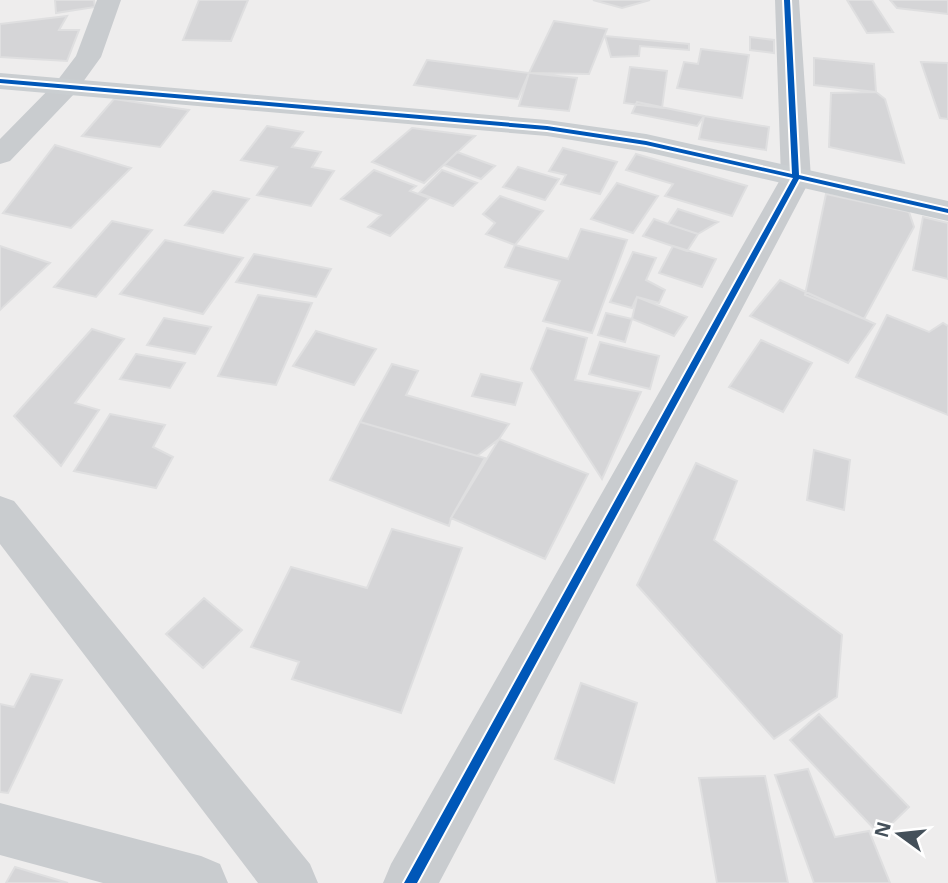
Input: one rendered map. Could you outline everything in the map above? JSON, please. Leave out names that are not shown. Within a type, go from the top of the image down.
[{"type":"street","points":[[0,155],[66,87],[88,57],[109,0]]},
{"type":"street","points":[[410,883],[796,178],[787,0]]},
{"type":"street","points":[[0,81],[547,128],[646,144],[948,211]]},
{"type":"street","points":[[0,513],[291,883]]},
{"type":"street","points":[[0,829],[201,883]]},
{"type":"building","points":[[55,0],[94,0],[95,7],[56,13]]},
{"type":"building","points":[[199,0],[248,0],[231,41],[183,40]]},
{"type":"building","points":[[593,0],[650,0],[622,8]]},
{"type":"building","points":[[847,0],[872,0],[893,32],[867,33]]},
{"type":"building","points":[[890,0],[948,0],[948,14],[897,8]]},
{"type":"building","points":[[67,16],[59,30],[79,30],[67,61],[0,57],[0,24]]},
{"type":"building","points":[[554,21],[607,29],[589,74],[529,73]]},
{"type":"building","points":[[605,36],[689,44],[689,50],[640,46],[639,56],[611,57]]},
{"type":"building","points":[[750,37],[774,40],[774,53],[750,50]]},
{"type":"building","points":[[701,49],[749,55],[742,98],[677,88],[684,62],[698,64]]},
{"type":"building","points":[[814,58],[874,64],[876,92],[814,85]]},
{"type":"building","points":[[427,60],[529,73],[518,99],[414,85]]},
{"type":"building","points":[[921,62],[948,63],[948,119],[940,118]]},
{"type":"building","points":[[630,67],[667,71],[662,108],[624,103]]},
{"type":"building","points":[[529,73],[577,78],[569,111],[519,106]]},
{"type":"building","points":[[876,92],[885,99],[904,163],[829,147],[831,93]]},
{"type":"building","points":[[114,99],[189,110],[160,147],[82,136]]},
{"type":"building","points":[[637,102],[704,116],[697,126],[632,113]]},
{"type":"building","points":[[704,116],[769,127],[766,150],[699,139]]},
{"type":"building","points":[[267,126],[303,132],[292,147],[321,152],[312,167],[334,171],[311,206],[257,195],[277,167],[241,160]]},
{"type":"building","points":[[412,128],[475,136],[424,183],[372,162]]},
{"type":"building","points":[[55,145],[131,168],[71,228],[3,213]]},
{"type":"building","points":[[563,148],[617,162],[600,194],[561,184],[566,175],[549,171]]},
{"type":"building","points":[[457,152],[495,166],[481,179],[444,165]]},
{"type":"building","points":[[636,154],[747,186],[732,216],[665,196],[673,184],[626,170]]},
{"type":"building","points":[[518,167],[559,179],[545,200],[503,187]]},
{"type":"building","points":[[374,170],[416,186],[410,191],[429,198],[390,236],[368,227],[381,215],[341,199]]},
{"type":"building","points":[[442,170],[477,183],[453,206],[419,193]]},
{"type":"building","points":[[617,183],[658,196],[633,233],[591,219]]},
{"type":"building","points":[[213,191],[249,199],[223,233],[185,225]]},
{"type":"building","points":[[826,194],[909,212],[914,227],[864,319],[805,295]]},
{"type":"building","points":[[500,196],[543,211],[515,245],[486,234],[495,223],[483,214]]},
{"type":"building","points":[[678,209],[718,222],[698,234],[668,224]]},
{"type":"building","points":[[923,217],[948,223],[948,279],[913,270]]},
{"type":"building","points":[[654,219],[698,234],[687,251],[643,236]]},
{"type":"building","points":[[112,221],[152,230],[96,297],[54,287]]},
{"type":"building","points":[[581,229],[627,240],[592,333],[543,321],[560,281],[505,267],[515,245],[568,259]]},
{"type":"building","points":[[165,240],[243,258],[203,314],[120,294]]},
{"type":"building","points":[[0,246],[50,263],[0,310]]},
{"type":"building","points":[[673,246],[716,259],[702,287],[659,273]]},
{"type":"building","points":[[633,252],[656,258],[646,280],[665,290],[659,303],[637,297],[632,308],[610,302]]},
{"type":"building","points":[[254,254],[331,269],[316,297],[236,282]]},
{"type":"building","points":[[780,280],[875,324],[848,363],[750,316]]},
{"type":"building","points":[[258,295],[312,303],[276,385],[218,376]]},
{"type":"building","points":[[637,297],[687,317],[674,336],[632,319]]},
{"type":"building","points":[[606,313],[632,319],[625,342],[598,335]]},
{"type":"building","points":[[887,315],[929,332],[943,323],[948,326],[948,415],[856,377]]},
{"type":"building","points":[[164,318],[211,327],[195,354],[147,345]]},
{"type":"building","points":[[547,328],[587,338],[575,380],[641,392],[602,479],[531,369]]},
{"type":"building","points":[[92,329],[124,339],[75,403],[99,410],[61,466],[14,416]]},
{"type":"building","points":[[316,331],[376,349],[354,385],[293,366]]},
{"type":"building","points":[[761,340],[812,363],[783,412],[729,387]]},
{"type":"building","points":[[600,342],[659,356],[650,389],[589,374]]},
{"type":"building","points":[[136,354],[185,363],[170,388],[120,379]]},
{"type":"building","points":[[392,364],[418,371],[406,395],[509,424],[499,439],[477,456],[360,422]]},
{"type":"building","points":[[481,374],[522,383],[515,405],[472,396]]},
{"type":"building","points":[[110,414],[165,425],[153,447],[173,457],[156,488],[74,471]]},
{"type":"building","points":[[360,422],[485,458],[449,526],[330,480]]},
{"type":"building","points":[[499,439],[588,474],[545,559],[451,518]]},
{"type":"building","points":[[814,450],[850,460],[844,510],[807,500]]},
{"type":"building","points":[[696,463],[737,481],[714,540],[842,635],[837,697],[774,739],[637,585]]},
{"type":"building","points":[[392,529],[462,548],[401,713],[292,679],[299,662],[251,647],[291,567],[367,588]]},
{"type":"building","points":[[204,598],[242,630],[203,668],[166,634]]},
{"type":"building","points":[[31,674],[62,680],[8,793],[0,792],[0,704],[14,707]]},
{"type":"building","points":[[581,683],[637,703],[614,783],[555,759]]},
{"type":"building","points":[[819,714],[909,807],[880,835],[790,740]]},
{"type":"building","points":[[808,769],[835,837],[869,831],[890,883],[814,883],[775,775]]},
{"type":"building","points":[[765,776],[788,883],[717,883],[699,778]]},
{"type":"building","points":[[15,867],[68,883],[6,883]]},
{"type":"cycle path","points":[[410,883],[796,178],[787,0]]},
{"type":"cycle path","points":[[0,81],[547,128],[646,143],[948,211]]}]
